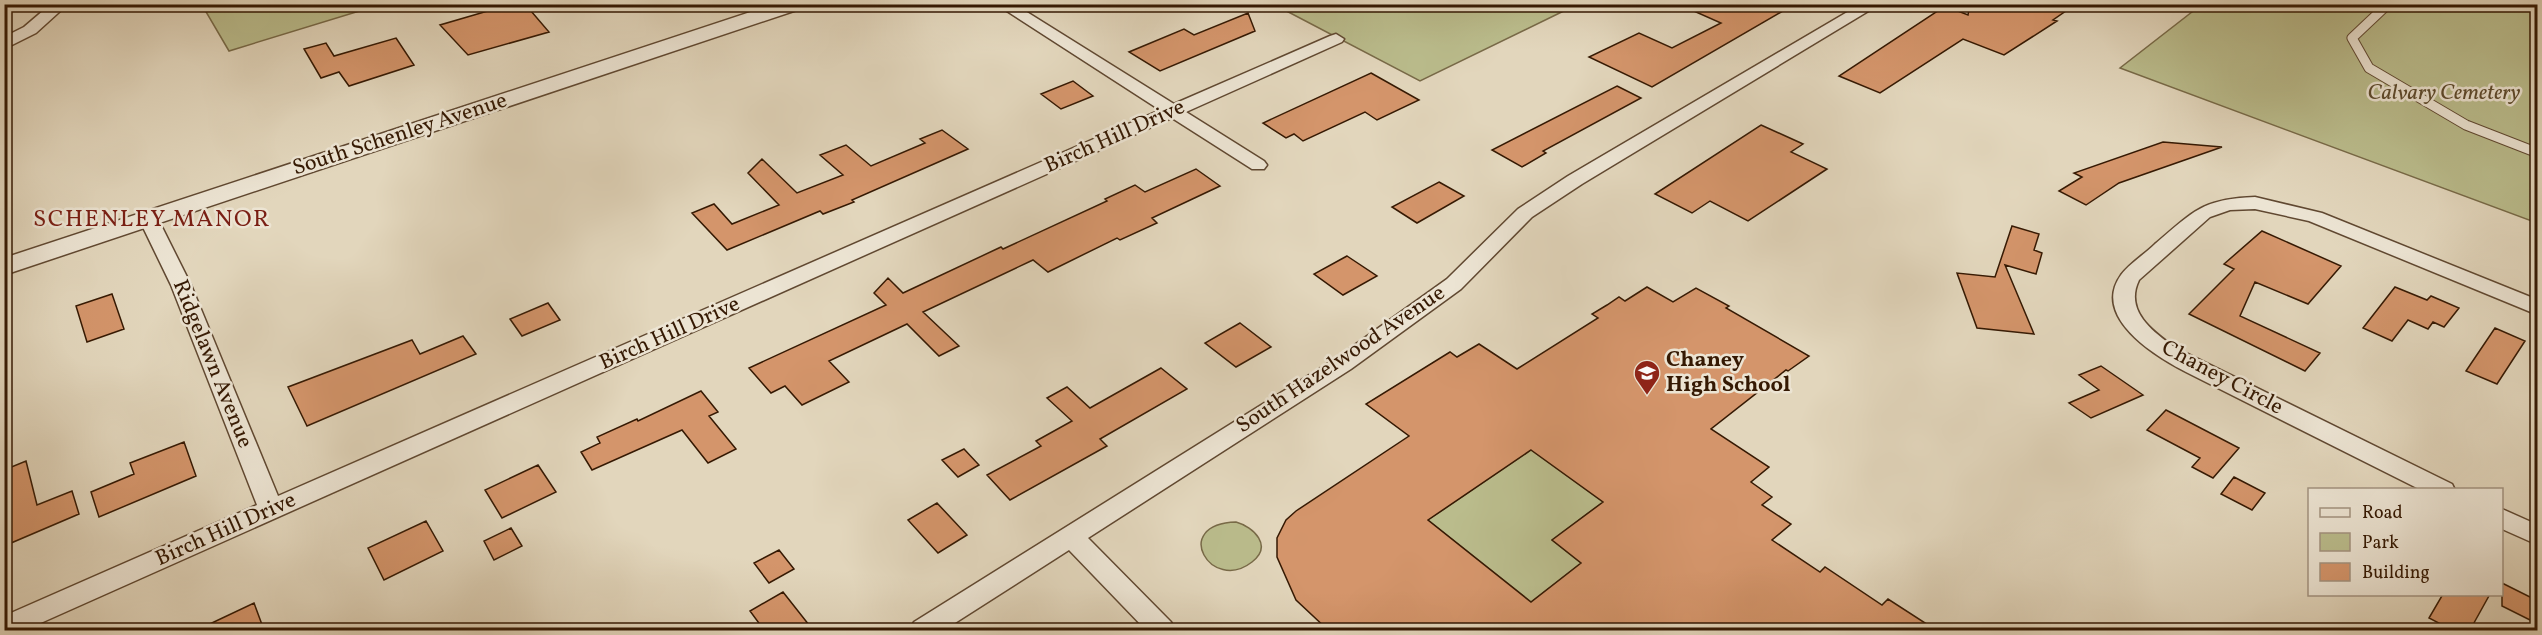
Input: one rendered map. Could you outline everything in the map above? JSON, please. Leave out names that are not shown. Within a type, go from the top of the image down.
[{"type":"street","points":[[4,44],[30,30],[62,4]]},
{"type":"street","name":"South Schenley Avenue","points":[[4,267],[796,4]]},
{"type":"street","points":[[1003,4],[1258,165]]},
{"type":"street","name":"South Hazelwood Avenue","points":[[923,630],[1352,358],[1454,284],[1525,213],[1575,180],[1873,4]]},
{"type":"street","name":"Birch Hill Drive","points":[[4,628],[1336,39]]},
{"type":"street","name":"Chaney Circle","points":[[2441,488],[2203,371],[2157,345],[2128,314],[2122,300],[2123,288],[2130,278],[2203,213],[2228,204],[2255,203],[2294,210],[2340,226],[2538,308]]},
{"type":"street","name":"Ridgelawn Avenue","points":[[149,219],[181,285],[271,510]]},
{"type":"street","points":[[2503,518],[2538,536]]},
{"type":"street","points":[[1071,536],[1162,630]]},
{"type":"lane","points":[[2388,4],[2352,38],[2369,68],[2466,125],[2538,153]]},
{"type":"green space","points":[[202,5],[379,5],[229,51]]},
{"type":"green space","points":[[1275,5],[1576,5],[1420,81]]},
{"type":"green space","name":"Calvary Cemetery","points":[[2201,5],[2537,5],[2537,223],[2120,68]]},
{"type":"green space","points":[[1531,450],[1603,502],[1552,540],[1581,563],[1531,602],[1428,520]]},
{"type":"green space","points":[[1236,522],[1255,533],[1259,538],[1261,550],[1252,562],[1237,570],[1223,570],[1212,564],[1204,555],[1201,544],[1205,534],[1216,526]]},
{"type":"building","points":[[512,4],[525,4],[549,32],[468,55],[440,25]]},
{"type":"building","points":[[1678,4],[1795,4],[1652,87],[1589,57],[1639,33],[1672,48],[1721,23]]},
{"type":"building","points":[[1970,4],[2076,4],[2053,20],[2057,21],[2004,55],[1963,39],[1880,93],[1839,76],[1945,6],[1968,15]]},
{"type":"building","points":[[1248,13],[1255,31],[1160,71],[1129,52],[1184,29],[1194,35]]},
{"type":"building","points":[[396,38],[414,65],[349,86],[339,72],[321,78],[304,49],[326,43],[334,56]]},
{"type":"building","points":[[1371,73],[1419,100],[1377,120],[1365,112],[1303,141],[1294,134],[1286,138],[1263,123]]},
{"type":"building","points":[[1073,81],[1093,96],[1061,109],[1041,94]]},
{"type":"building","points":[[1617,86],[1641,98],[1543,151],[1546,153],[1522,167],[1492,150]]},
{"type":"building","points":[[1761,125],[1803,144],[1791,152],[1827,169],[1748,221],[1710,201],[1692,213],[1655,194]]},
{"type":"building","points":[[942,130],[968,149],[852,200],[854,202],[823,214],[820,211],[727,250],[692,213],[714,204],[732,224],[779,205],[748,173],[762,159],[797,193],[843,175],[820,155],[846,145],[871,166],[925,143],[920,139]]},
{"type":"building","points":[[2163,142],[2222,147],[2119,183],[2086,205],[2059,191],[2082,177],[2074,173]]},
{"type":"building","points":[[1196,169],[1220,186],[1152,218],[1157,223],[1120,240],[1117,238],[1048,272],[1033,260],[923,312],[959,346],[939,356],[907,324],[829,361],[849,382],[802,405],[785,386],[771,393],[749,368],[886,305],[874,293],[888,278],[903,293],[1107,201],[1105,199],[1135,185],[1145,192]]},
{"type":"building","points":[[1439,182],[1464,196],[1417,223],[1392,207]]},
{"type":"building","points":[[2012,226],[2039,234],[2034,250],[2042,253],[2036,274],[2005,265],[2034,334],[1977,328],[1957,273],[1995,277]]},
{"type":"building","points":[[2262,231],[2341,266],[2308,304],[2255,282],[2240,316],[2320,353],[2305,371],[2189,314],[2234,269],[2224,264]]},
{"type":"building","points":[[1347,256],[1377,276],[1343,295],[1314,274]]},
{"type":"building","points":[[1647,287],[1673,302],[1696,288],[1809,356],[1788,371],[1786,370],[1711,429],[1769,467],[1751,482],[1772,497],[1762,505],[1791,524],[1772,540],[1820,572],[1825,567],[1882,605],[1888,599],[1936,630],[1328,630],[1296,600],[1277,557],[1277,538],[1286,520],[1409,436],[1366,404],[1450,352],[1457,357],[1479,344],[1517,369],[1598,318],[1592,314],[1619,297],[1625,301]],"holes":[[[1531,450],[1603,502],[1552,540],[1581,563],[1531,602],[1428,520]]]},
{"type":"building","points":[[2395,287],[2427,300],[2431,296],[2459,308],[2444,327],[2433,322],[2428,329],[2408,320],[2392,341],[2363,328]]},
{"type":"building","points":[[112,294],[124,329],[87,342],[76,306]]},
{"type":"building","points":[[548,303],[560,320],[522,336],[510,319]]},
{"type":"building","points":[[1240,323],[1271,347],[1236,367],[1205,343]]},
{"type":"building","points":[[2495,328],[2525,341],[2497,384],[2466,371]]},
{"type":"building","points":[[463,336],[476,354],[307,426],[288,387],[412,340],[420,354]]},
{"type":"building","points":[[2101,366],[2143,395],[2091,418],[2069,403],[2099,390],[2079,375]]},
{"type":"building","points":[[1161,368],[1187,389],[1100,439],[1107,446],[1010,500],[987,475],[1041,446],[1036,441],[1072,421],[1047,398],[1067,387],[1090,408]]},
{"type":"building","points":[[701,391],[718,412],[709,416],[736,449],[708,463],[682,430],[592,470],[581,452],[600,443],[597,437],[637,419],[638,421]]},
{"type":"building","points":[[2166,410],[2239,448],[2213,478],[2192,467],[2200,458],[2147,430]]},
{"type":"building","points":[[184,442],[196,476],[99,517],[91,492],[134,474],[130,463]]},
{"type":"building","points":[[964,449],[979,465],[958,477],[942,460]]},
{"type":"building","points":[[26,461],[37,505],[72,491],[79,514],[4,546],[4,470]]},
{"type":"building","points":[[538,465],[556,492],[502,518],[485,490]]},
{"type":"building","points":[[2234,477],[2265,493],[2252,510],[2221,494]]},
{"type":"building","points":[[937,503],[967,535],[938,553],[908,520]]},
{"type":"building","points":[[426,521],[443,551],[384,580],[368,548]]},
{"type":"building","points":[[511,528],[522,546],[494,560],[484,541]]},
{"type":"building","points":[[779,550],[794,569],[769,583],[754,563]]},
{"type":"building","points":[[2503,584],[2538,601],[2538,624],[2502,606]]},
{"type":"building","points":[[783,592],[813,630],[764,630],[750,611]]},
{"type":"building","points":[[2442,596],[2489,596],[2470,630],[2452,630],[2429,618]]},
{"type":"building","points":[[254,603],[264,630],[197,630]]},
{"type":"place","name":"Chaney High School","points":[[1647,396]]},
{"type":"district","name":"SCHENLEY MANOR","points":[[152,220]]}]
